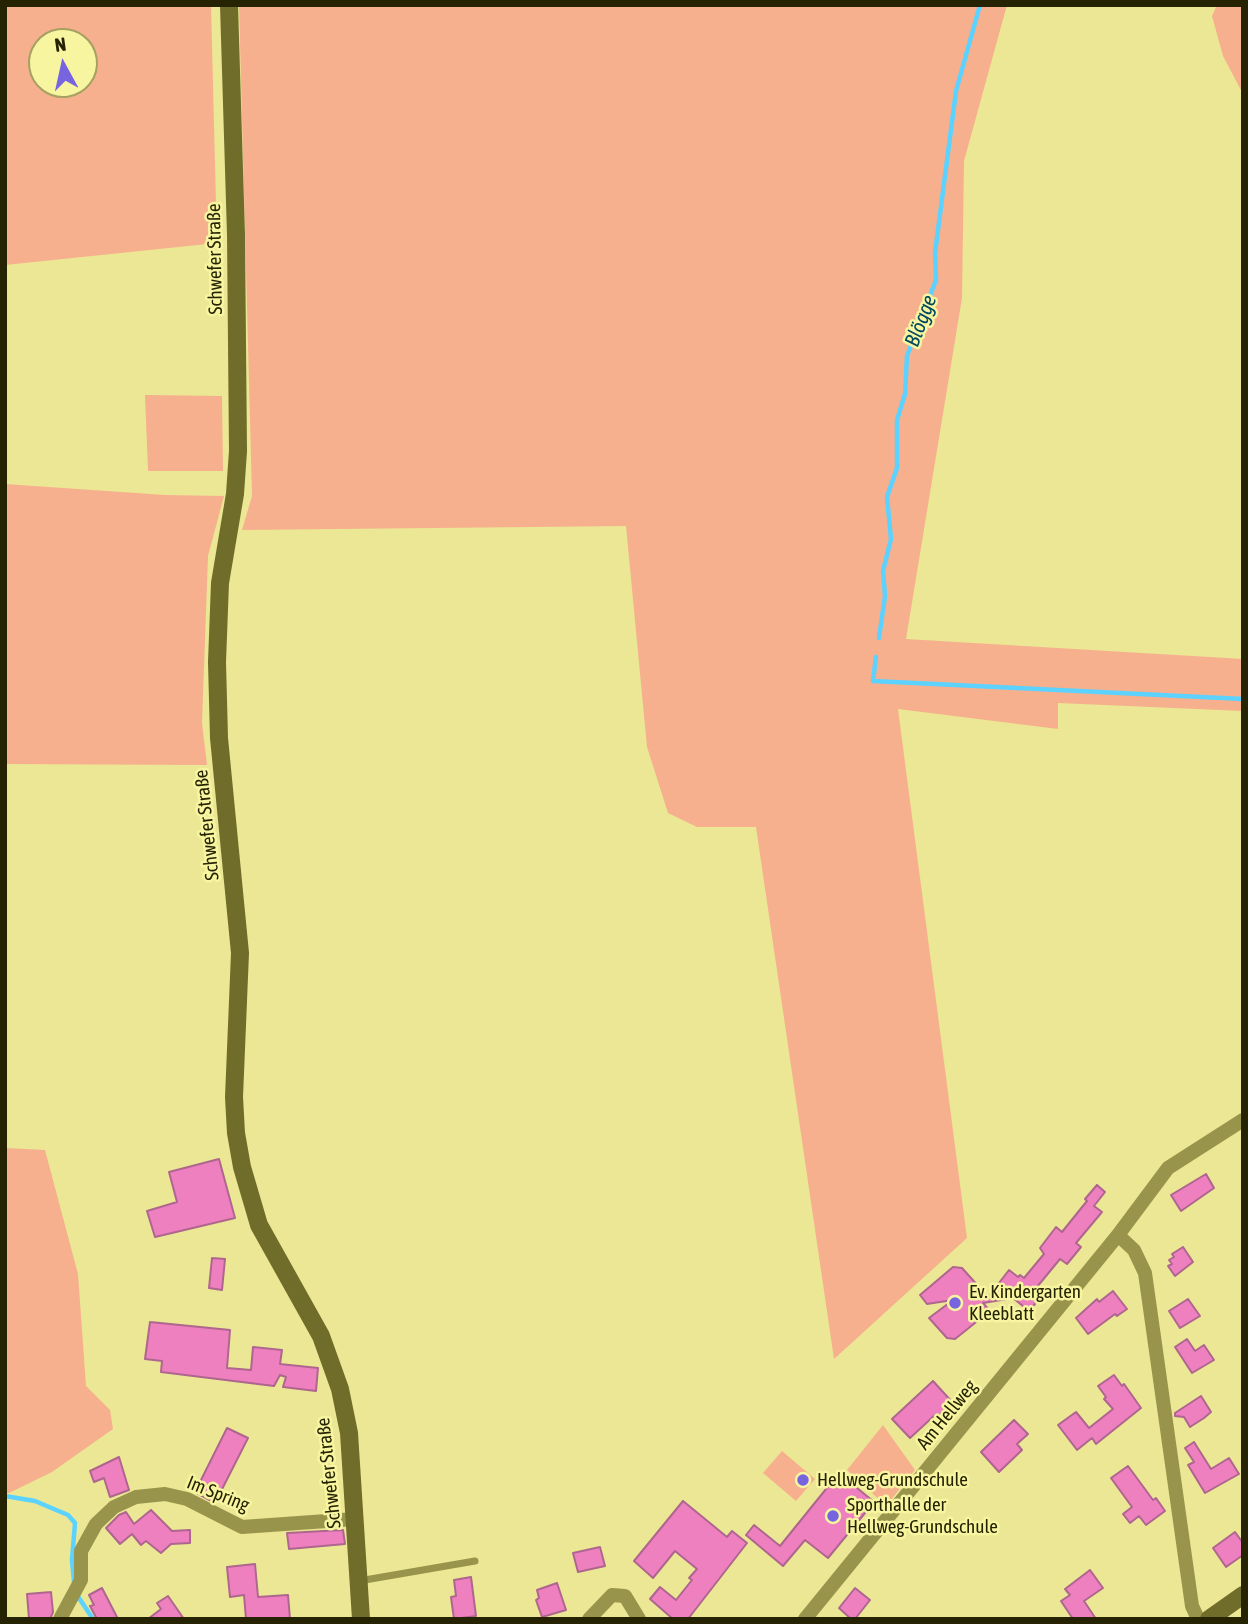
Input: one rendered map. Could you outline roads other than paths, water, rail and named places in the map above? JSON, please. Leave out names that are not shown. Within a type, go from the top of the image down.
[{"type":"street","name":"Schwefer Straße","points":[[229,5],[236,235],[238,451],[235,494],[220,583],[217,662],[219,738],[240,953],[234,1097],[236,1133],[242,1167],[259,1225],[304,1303],[331,1360],[349,1433],[360,1619]]},
{"type":"street","name":"Am Hellweg","points":[[805,1619],[1118,1235],[1168,1168],[1243,1120]]},
{"type":"street","points":[[1118,1235],[1134,1250],[1145,1273],[1192,1606],[1198,1619]]},
{"type":"street","name":"Im Spring","points":[[60,1619],[81,1580],[81,1551],[96,1524],[114,1507],[136,1497],[164,1494],[187,1499],[242,1528],[355,1519]]},
{"type":"street","points":[[589,1619],[612,1595],[625,1596],[639,1619]]},
{"type":"street","points":[[1209,1619],[1243,1595]]},
{"type":"lane","points":[[359,1581],[475,1561]]},
{"type":"waterway","name":"Blögge","points":[[879,638],[885,596],[883,571],[891,539],[887,497],[897,468],[897,420],[905,394],[907,356],[936,280],[935,253],[956,91],[980,5]]},
{"type":"waterway","name":"Blögge","points":[[876,657],[873,681],[1243,699]]},
{"type":"waterway","points":[[5,1496],[35,1501],[68,1515],[75,1523],[72,1560],[74,1582]]},
{"type":"waterway","points":[[79,1598],[93,1619]]},
{"type":"place","name":"Ev. Kindergarten Kleeblatt","points":[[955,1303]]},
{"type":"place","name":"Hellweg-Grundschule","points":[[803,1480]]},
{"type":"place","name":"Sporthalle der Hellweg-Grundschule","points":[[833,1516]]}]
